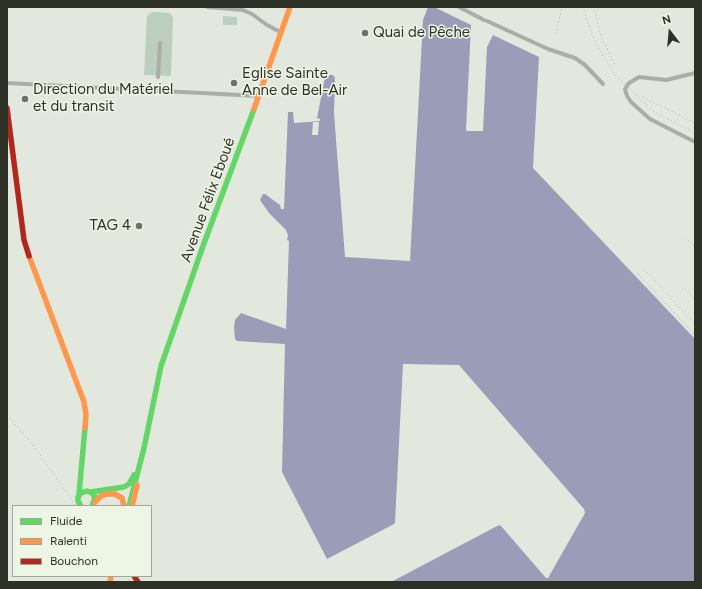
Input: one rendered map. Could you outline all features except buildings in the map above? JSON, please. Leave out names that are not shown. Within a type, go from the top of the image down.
[{"type":"street","points":[[207,7],[243,10],[280,32]]},
{"type":"street","name":"Avenue Félix Eboué","points":[[128,505],[144,448],[162,366],[203,246],[259,96],[280,32],[290,7]]},
{"type":"street","points":[[459,7],[548,49],[575,58],[585,65],[603,84]]},
{"type":"street","points":[[158,77],[160,43]]},
{"type":"street","points":[[695,73],[666,80],[639,77],[631,80],[625,89],[626,96],[631,102],[650,119],[695,142]]},
{"type":"street","points":[[7,83],[259,96]]},
{"type":"street","points":[[7,108],[24,240],[85,408],[78,500],[80,505]]},
{"type":"street","name":"Avenue Félix Eboué","points":[[132,492],[134,475],[146,424],[153,403]]},
{"type":"street","points":[[132,505],[144,457],[144,448]]},
{"type":"street","points":[[79,494],[84,491],[90,492],[123,487],[129,484],[134,475]]},
{"type":"street","points":[[79,481],[94,496],[93,505]]},
{"type":"street","points":[[123,487],[132,492]]},
{"type":"street","points":[[119,496],[123,487]]},
{"type":"street","points":[[93,505],[99,497],[112,494],[119,496],[124,501],[124,505]]},
{"type":"green space","points":[[152,12],[170,13],[173,18],[171,76],[144,75],[147,16]]},
{"type":"green space","points":[[223,16],[237,17],[237,25],[223,25]]},
{"type":"water","points":[[428,7],[434,7],[471,25],[467,131],[483,131],[487,47],[493,35],[539,57],[533,168],[695,339],[695,582],[391,582],[499,525],[546,578],[548,578],[585,513],[584,509],[459,365],[403,364],[394,524],[327,559],[282,472],[285,344],[237,341],[235,339],[234,328],[235,320],[241,313],[286,329],[288,235],[286,230],[269,213],[260,200],[263,194],[265,194],[280,205],[281,209],[284,209],[288,112],[293,112],[294,123],[320,121],[320,119],[317,118],[325,77],[333,75],[335,78],[334,113],[345,257],[410,261],[423,20]]},
{"type":"pier","points":[[313,122],[319,122],[318,135],[312,135]]},
{"type":"railway","points":[[556,34],[562,7]]},
{"type":"railway","points":[[583,7],[593,37],[616,76],[652,110],[695,133]]},
{"type":"railway","points":[[594,7],[601,36],[615,65]]},
{"type":"railway","points":[[643,97],[695,123]]},
{"type":"railway","points":[[685,237],[695,247]]},
{"type":"railway","points":[[644,269],[695,324]]},
{"type":"railway","points":[[638,274],[695,335]]},
{"type":"railway","points":[[685,289],[695,300]]},
{"type":"railway","points":[[7,415],[33,445],[75,505]]},
{"type":"railway","points":[[127,577],[130,582]]},
{"type":"traffic: fast","points":[[129,505],[144,448],[161,366],[203,246],[254,109]]},
{"type":"traffic: fast","points":[[79,494],[85,428]]},
{"type":"traffic: fast","points":[[91,492],[124,487],[129,484],[134,475]]},
{"type":"traffic: fast","points":[[80,505],[78,497],[81,493],[87,491],[92,493],[95,497],[92,505]]},
{"type":"traffic: slow","points":[[254,109],[290,7]]},
{"type":"traffic: slow","points":[[29,256],[84,402],[86,415],[85,428]]},
{"type":"traffic: slow","points":[[132,505],[137,485]]},
{"type":"traffic: slow","points":[[95,502],[101,496],[115,494],[122,498],[124,505]]},
{"type":"traffic: slow","points":[[110,582],[111,577]]},
{"type":"traffic: jam","points":[[7,108],[24,240],[29,256]]},
{"type":"traffic: jam","points":[[135,577],[138,582]]},
{"type":"place","name":"Quai de Pêche","points":[[365,33]]},
{"type":"place","name":"Eglise Sainte Anne de Bel-Air","points":[[234,83]]},
{"type":"place","name":"Direction du Matériel et du transit","points":[[25,99]]},
{"type":"place","name":"TAG 4","points":[[139,226]]}]
